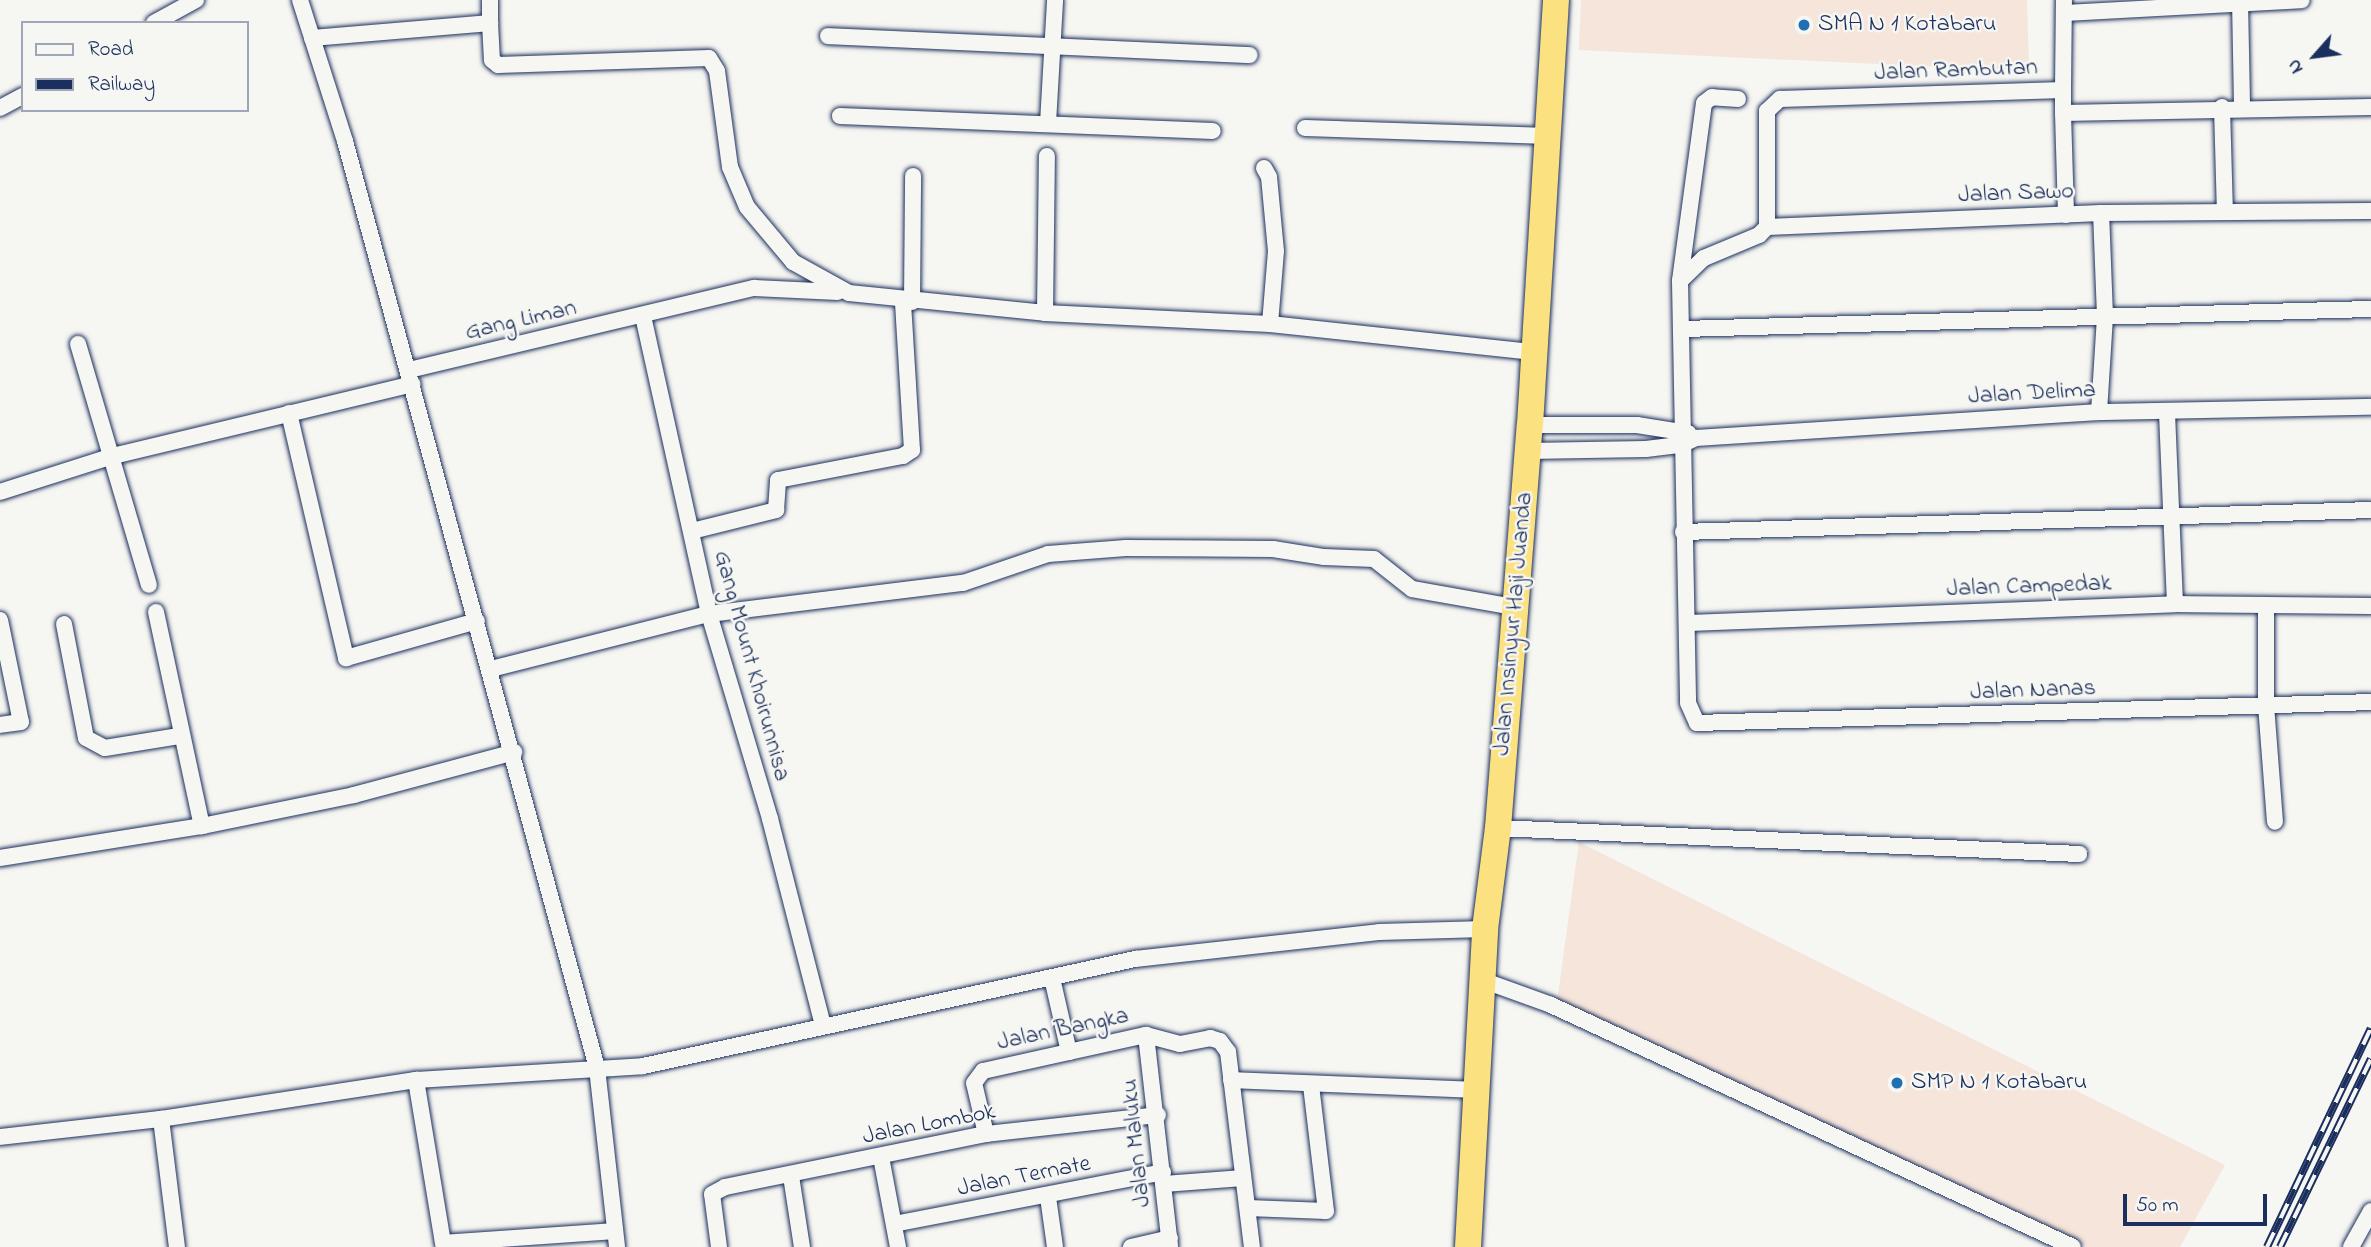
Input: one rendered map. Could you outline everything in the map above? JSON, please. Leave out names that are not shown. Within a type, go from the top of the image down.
[{"type":"highway","name":"Jalan Insinyur Haji Juanda","points":[[1468,1247],[1485,929],[1498,828],[1530,425],[1556,0]]},
{"type":"street","points":[[159,21],[196,0]]},
{"type":"street","points":[[300,0],[410,377],[514,752],[597,1068],[616,1239],[443,1243],[416,1080]]},
{"type":"street","points":[[490,0],[492,60],[498,65],[709,58],[717,71],[730,167],[747,206],[793,262],[849,293]]},
{"type":"street","points":[[1048,123],[1055,0]]},
{"type":"street","points":[[2063,90],[2064,6],[2302,0]]},
{"type":"street","points":[[2240,1],[2242,107]]},
{"type":"street","points":[[312,38],[490,23]]},
{"type":"street","points":[[828,36],[1250,55]]},
{"type":"street","name":"Jalan Rambutan","points":[[1767,227],[1767,111],[1780,99],[2063,90],[2066,215]]},
{"type":"street","points":[[0,108],[21,97]]},
{"type":"street","points":[[1689,623],[1683,532],[1686,437],[1680,281],[1704,103],[1712,97],[1738,99]]},
{"type":"street","points":[[2063,113],[2222,107],[2371,107]]},
{"type":"street","points":[[2222,107],[2225,212]]},
{"type":"street","points":[[840,116],[1213,131]]},
{"type":"street","points":[[1305,128],[1549,136]]},
{"type":"street","points":[[1045,313],[1047,156]]},
{"type":"street","points":[[1264,168],[1269,177],[1276,251],[1270,324]]},
{"type":"street","points":[[692,531],[776,510],[778,480],[903,456],[912,450],[908,301],[913,176]]},
{"type":"street","name":"Jalan Sawo","points":[[1680,281],[1704,258],[1759,235],[1767,227],[2101,213],[2371,211]]},
{"type":"street","points":[[2099,412],[2105,316],[2101,213]]},
{"type":"street","name":"Gang Liman","points":[[0,492],[113,456],[289,413],[410,377],[754,288],[849,293],[1045,313],[1270,324],[1534,352]]},
{"type":"street","points":[[1683,329],[2371,309]]},
{"type":"street","name":"Gang Mount Khoirunnisa","points":[[643,316],[709,614],[770,819],[823,1026]]},
{"type":"street","points":[[78,344],[149,585]]},
{"type":"street","name":"Jalan Delima","points":[[1527,451],[1686,437],[2099,412],[2167,413],[2371,407]]},
{"type":"street","points":[[289,413],[346,658],[477,621]]},
{"type":"street","points":[[2167,413],[2169,518],[2175,604]]},
{"type":"street","name":"Jalan Delima","points":[[1530,425],[1686,437]]},
{"type":"street","points":[[1683,532],[2371,510]]},
{"type":"street","points":[[491,669],[709,614],[963,583],[1048,554],[1170,547],[1273,549],[1324,557],[1374,559],[1412,589],[1514,607]]},
{"type":"street","name":"Jalan Campedak","points":[[1689,623],[2175,604],[2266,608],[2371,606]]},
{"type":"street","points":[[2266,608],[2266,705],[2275,822]]},
{"type":"street","points":[[156,612],[179,736],[202,826]]},
{"type":"street","points":[[0,620],[21,722],[0,725]]},
{"type":"street","name":"Jalan Nanas","points":[[1689,623],[1688,703],[1697,723],[2371,702]]},
{"type":"street","points":[[64,624],[86,738],[105,748],[179,736]]},
{"type":"street","points":[[0,858],[202,826],[354,794],[514,752]]},
{"type":"street","points":[[1498,828],[2079,854]]},
{"type":"street","points":[[0,1137],[161,1119],[416,1080],[597,1068],[690,1058],[823,1026],[1162,956],[1379,932],[1485,929]]},
{"type":"street","points":[[1052,978],[1069,1052]]},
{"type":"street","points":[[1482,981],[1551,1005],[2073,1247]]},
{"type":"street","name":"Jalan Bangka","points":[[986,1134],[974,1083],[977,1074],[1146,1035],[1180,1044],[1210,1038],[1220,1041],[1228,1052],[1231,1080]]},
{"type":"street","name":"Jalan Maluku","points":[[1146,1035],[1158,1115],[1170,1242]]},
{"type":"street","points":[[1252,1247],[1231,1080],[1311,1086],[1476,1090]]},
{"type":"street","points":[[1248,1208],[1326,1210],[1311,1086]]},
{"type":"street","name":"Jalan Lombok","points":[[719,1247],[712,1194],[725,1187],[791,1176],[986,1134],[1158,1115]]},
{"type":"street","points":[[161,1119],[177,1247]]},
{"type":"street","points":[[881,1157],[898,1247]]},
{"type":"street","points":[[791,1176],[803,1247]]},
{"type":"street","name":"Jalan Ternate","points":[[894,1224],[1164,1178],[1243,1178]]},
{"type":"street","points":[[1048,1197],[1055,1247]]},
{"type":"street","points":[[2351,1247],[2371,1211]]},
{"type":"street","points":[[1131,1247],[1170,1242]]},
{"type":"shaded area","name":"SMA N 1 Kotabaru","points":[[1581,0],[2027,0],[2029,71],[1579,50]]},
{"type":"shaded area","name":"SMP N 1 Kotabaru","points":[[1579,842],[2225,1165],[2180,1247],[2087,1247],[1557,1002]]},
{"type":"railway","points":[[2267,1247],[2371,1028]]},
{"type":"railway","points":[[2280,1247],[2371,1059]]},
{"type":"place","name":"SMA N 1 Kotabaru","points":[[1804,25]]},
{"type":"place","name":"SMP N 1 Kotabaru","points":[[1897,1083]]}]
